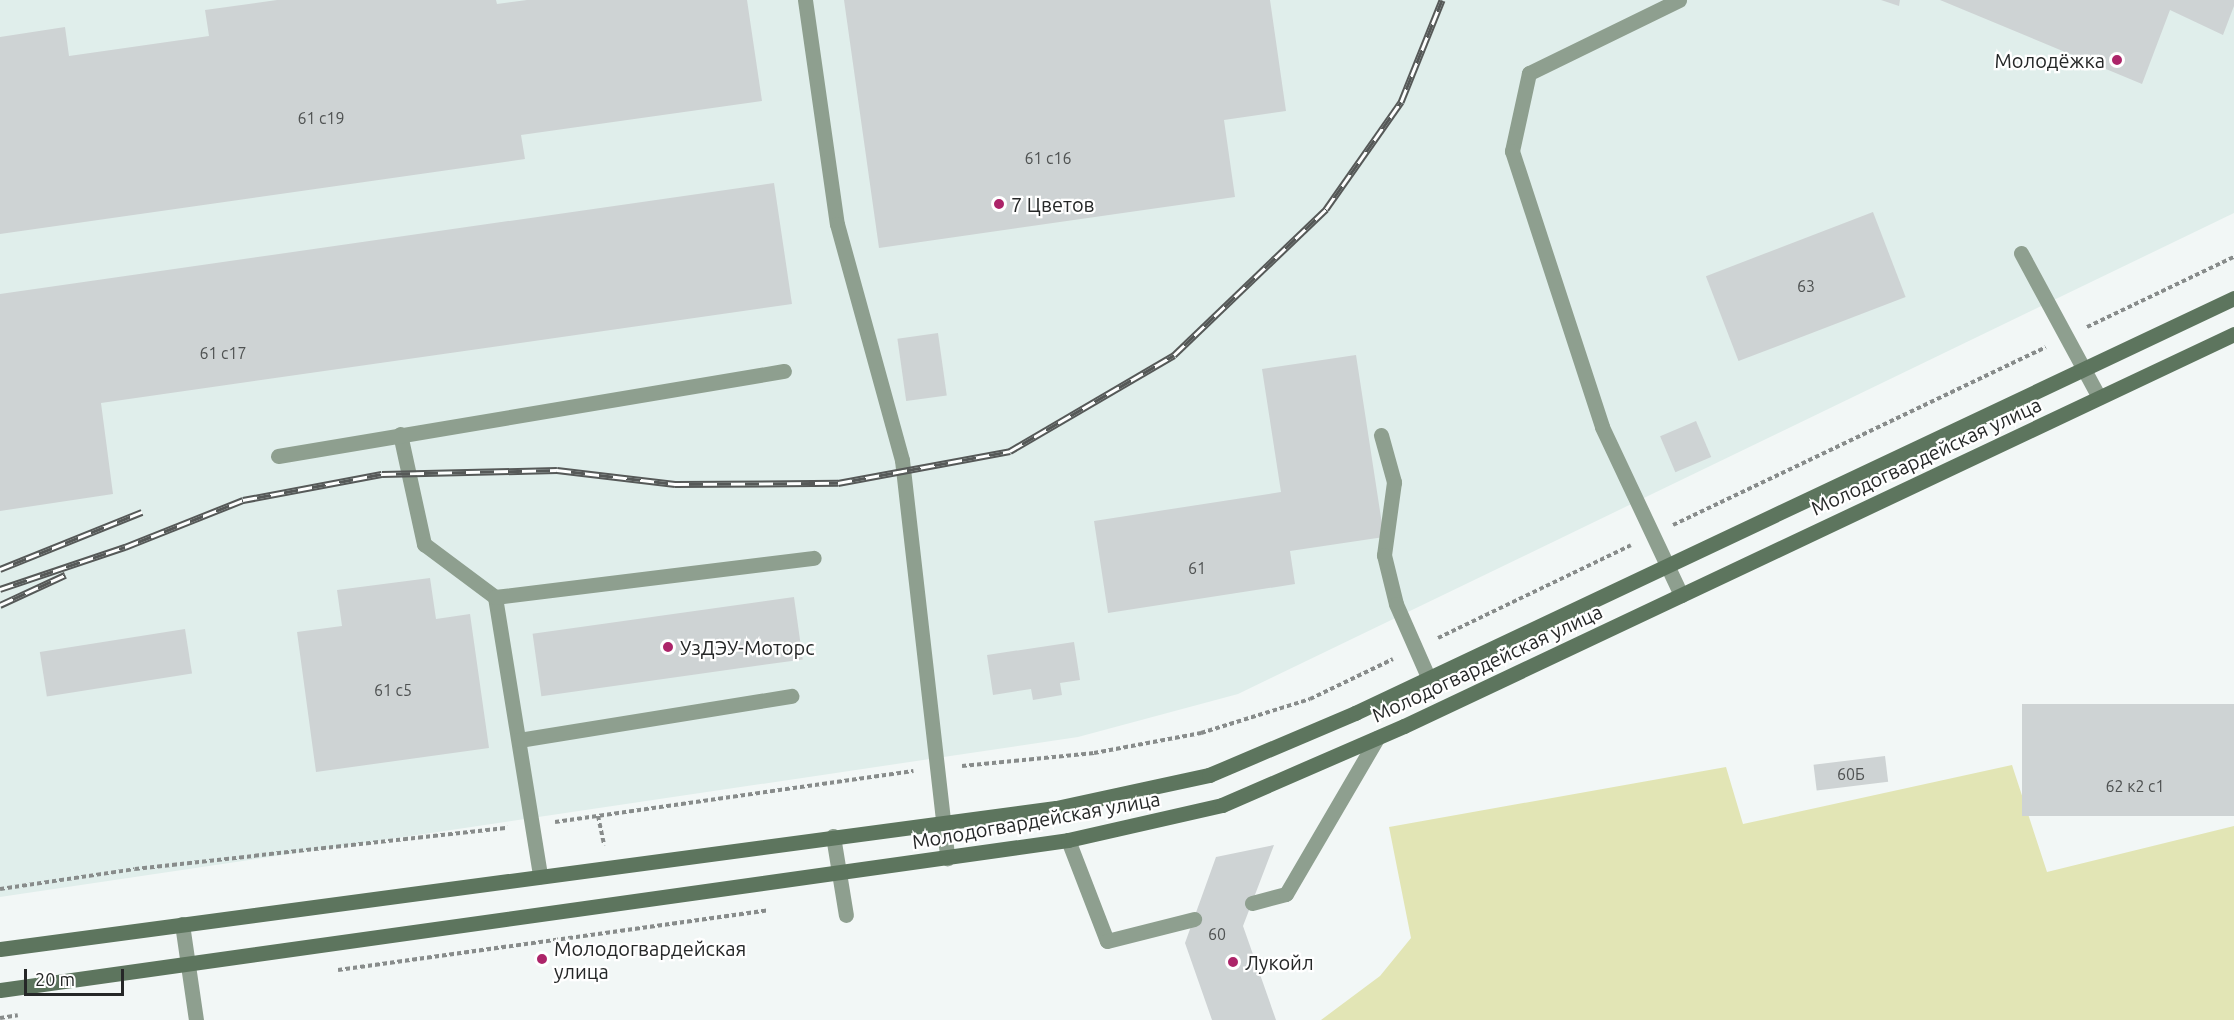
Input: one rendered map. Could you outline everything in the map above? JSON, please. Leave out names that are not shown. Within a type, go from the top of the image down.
[{"type":"main road","name":"Молодогвардейская улица","points":[[0,949],[1056,808],[1209,775],[1429,679],[2234,298]]},
{"type":"main road","name":"Молодогвардейская улица","points":[[0,990],[1068,840],[1222,805],[1377,738],[2234,334]]},
{"type":"lane","points":[[805,0],[837,224],[902,460],[947,858]]},
{"type":"lane","points":[[1679,0],[1530,74],[1512,151],[1602,427],[1681,595]]},
{"type":"lane","points":[[2021,253],[2099,397]]},
{"type":"lane","points":[[278,456],[784,370]]},
{"type":"lane","points":[[400,434],[424,544],[495,597],[814,558]]},
{"type":"lane","points":[[1381,435],[1394,482],[1384,555],[1396,604],[1429,679]]},
{"type":"lane","points":[[495,597],[540,876]]},
{"type":"lane","points":[[519,740],[791,696]]},
{"type":"lane","points":[[1252,903],[1286,894],[1377,738]]},
{"type":"lane","points":[[833,836],[846,915]]},
{"type":"lane","points":[[1068,840],[1107,941],[1194,919]]},
{"type":"lane","points":[[182,924],[196,1020]]},
{"type":"path","points":[[0,889],[135,869],[532,825],[936,768],[1094,753],[1201,733],[1310,699],[2234,257]]},
{"type":"path","points":[[336,971],[768,910]]},
{"type":"path","points":[[0,1018],[23,1015]]},
{"type":"shaded area","points":[[0,0],[2234,0],[2234,213],[1238,694],[1078,737],[0,897]]},
{"type":"green space","points":[[2012,765],[2047,872],[2234,826],[2234,1020],[1321,1020],[1380,976],[1411,938],[1389,827],[1726,767],[1743,824]]},
{"type":"building","points":[[277,0],[496,0],[497,4],[527,0],[747,0],[762,101],[521,135],[525,159],[0,234],[0,37],[65,27],[69,56],[209,36],[205,10]]},
{"type":"building","points":[[844,0],[1270,0],[1286,111],[1224,120],[1235,197],[879,248]]},
{"type":"building","points":[[1881,0],[1900,0],[1899,6]]},
{"type":"building","name":"Молодёжка","points":[[1940,0],[2234,0],[2234,6],[2223,35],[2170,10],[2142,84]]},
{"type":"building","points":[[774,183],[792,304],[101,403],[113,494],[0,511],[0,294]]},
{"type":"building","points":[[1873,212],[1906,297],[1739,361],[1706,276]]},
{"type":"building","points":[[938,333],[947,395],[906,401],[897,339]]},
{"type":"building","points":[[1356,355],[1384,537],[1290,551],[1295,584],[1108,613],[1094,521],[1281,492],[1262,369]]},
{"type":"building","points":[[1696,421],[1711,457],[1675,472],[1660,436]]},
{"type":"building","points":[[430,578],[436,619],[470,614],[489,748],[316,772],[297,632],[342,626],[337,590]]},
{"type":"building","name":"УзДЭУ-Моторс","points":[[794,597],[803,659],[541,696],[533,634]]},
{"type":"building","points":[[185,629],[192,673],[47,696],[40,652]]},
{"type":"building","points":[[1074,642],[1080,680],[1060,683],[1062,695],[1033,700],[1031,689],[993,695],[987,655]]},
{"type":"building","points":[[2022,704],[2234,704],[2234,816],[2022,816]]},
{"type":"building","points":[[1885,756],[1888,782],[1817,791],[1814,765]]},
{"type":"building","points":[[1274,845],[1243,926],[1276,1020],[1212,1020],[1185,943],[1216,857]]},
{"type":"railway","points":[[0,589],[125,547],[243,500],[382,474],[557,470],[675,484],[838,483],[1010,451],[1174,355],[1326,209],[1401,102],[1442,0]]},
{"type":"railway","points":[[0,569],[142,512]]},
{"type":"railway","points":[[0,605],[65,575]]},
{"type":"place","name":"Молодёжка","points":[[2117,60]]},
{"type":"place","name":"7 Цветов","points":[[999,204]]},
{"type":"place","name":"УзДЭУ-Моторс","points":[[668,647]]},
{"type":"place","name":"Молодогвардейская улица","points":[[542,959]]},
{"type":"place","name":"Лукойл","points":[[1233,962]]}]
